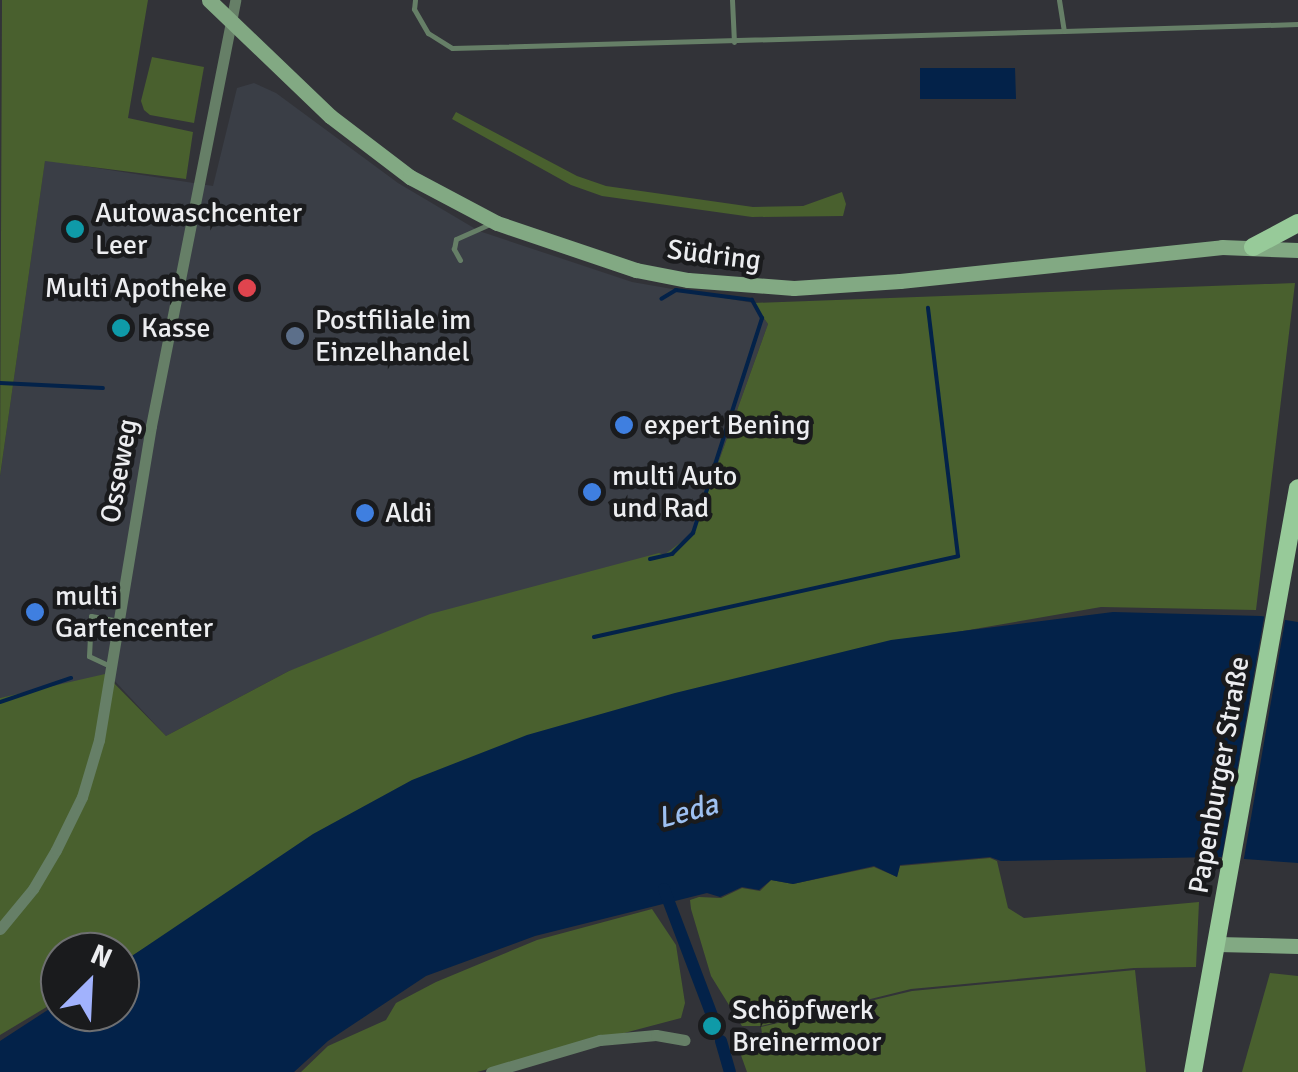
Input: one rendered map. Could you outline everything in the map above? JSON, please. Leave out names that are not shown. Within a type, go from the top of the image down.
[{"type":"main road","name":"Südring","points":[[209,0],[369,149],[448,199],[496,223],[636,270],[688,280],[794,288],[900,282],[1183,250],[1298,250]]},
{"type":"main road","points":[[1253,247],[1298,223]]},
{"type":"main road","name":"Papenburger Straße","points":[[1193,1072],[1298,488]]},
{"type":"main road","points":[[1217,944],[1298,946]]},
{"type":"street","name":"Osseweg","points":[[0,929],[33,889],[82,797],[100,740],[151,426],[235,0]]},
{"type":"street","points":[[491,1072],[600,1040],[656,1034],[685,1040]]},
{"type":"lane","points":[[416,0],[414,10],[428,33],[452,48],[1298,24]]},
{"type":"lane","points":[[732,0],[734,43]]},
{"type":"lane","points":[[1059,0],[1064,30]]},
{"type":"lane","points":[[460,260],[454,249],[456,238],[467,230],[496,223]]},
{"type":"lane","points":[[111,666],[89,656],[87,639],[91,616],[118,621]]},
{"type":"shaded area","points":[[254,83],[276,93],[398,183],[479,231],[632,282],[753,303],[768,324],[693,533],[664,556],[289,671],[166,736],[112,678],[0,698],[0,476],[45,160],[213,186],[237,88]]},
{"type":"green space","points":[[2,0],[148,0],[128,118],[193,132],[186,179],[45,161],[0,476]]},
{"type":"green space","points":[[152,57],[204,67],[194,123],[150,115],[144,110],[141,101]]},
{"type":"green space","points":[[456,112],[577,176],[606,186],[753,207],[803,206],[842,192],[846,204],[843,216],[752,217],[602,196],[571,185],[452,119]]},
{"type":"green space","points":[[1295,283],[1256,610],[1101,607],[928,637],[401,793],[140,951],[140,932],[40,932],[40,1011],[0,1035],[0,698],[105,674],[166,736],[289,671],[430,614],[659,553],[664,555],[693,533],[768,324],[753,303]]},
{"type":"green space","points":[[990,858],[997,861],[1008,908],[1024,918],[1199,902],[1196,967],[1134,968],[911,989],[761,1026],[742,1026],[711,976],[691,909],[690,900],[721,898],[742,888],[760,891],[771,880],[793,884],[874,867],[897,877],[900,866]]},
{"type":"green space","points":[[652,909],[676,945],[685,1003],[681,1018],[477,1072],[301,1072],[328,1046],[386,1020],[396,1003],[436,982],[537,940]]},
{"type":"green space","points":[[1135,970],[1146,1072],[747,1072],[738,1047],[763,1040],[761,1027],[912,991]]},
{"type":"green space","points":[[1270,973],[1298,976],[1298,1072],[1242,1072]]},
{"type":"water","points":[[920,68],[1015,68],[1016,99],[920,99]]},
{"type":"water","name":"Leda","points":[[1113,612],[1261,616],[1298,622],[1298,863],[1218,857],[1001,861],[990,857],[900,865],[897,877],[874,866],[793,884],[771,880],[759,890],[742,887],[720,897],[707,893],[535,936],[426,976],[328,1041],[294,1072],[0,1072],[0,1041],[40,1015],[40,1032],[140,1032],[140,951],[313,834],[412,780],[527,735],[675,693],[891,640]]},
{"type":"pier","points":[[1265,612],[1286,615],[1243,864],[1221,862]]},
{"type":"waterway","points":[[650,559],[672,554],[693,533],[762,318],[752,300],[676,290],[661,299]]},
{"type":"waterway","points":[[594,637],[958,556],[928,308]]},
{"type":"waterway","points":[[0,383],[103,388]]},
{"type":"waterway","points":[[0,702],[71,678]]},
{"type":"waterway","points":[[664,889],[713,1018]]},
{"type":"waterway","points":[[721,1041],[730,1072]]},
{"type":"place","name":"Autowaschcenter Leer","points":[[75,229]]},
{"type":"place","name":"Multi Apotheke","points":[[247,288]]},
{"type":"place","name":"Kasse","points":[[121,328]]},
{"type":"place","name":"Postfiliale im Einzelhandel","points":[[295,336]]},
{"type":"place","name":"expert Bening","points":[[624,425]]},
{"type":"place","name":"multi Auto und Rad","points":[[592,492]]},
{"type":"place","name":"Aldi","points":[[365,513]]},
{"type":"place","name":"multi Gartencenter","points":[[35,612]]},
{"type":"place","name":"Schöpfwerk Breinermoor","points":[[712,1026]]}]
